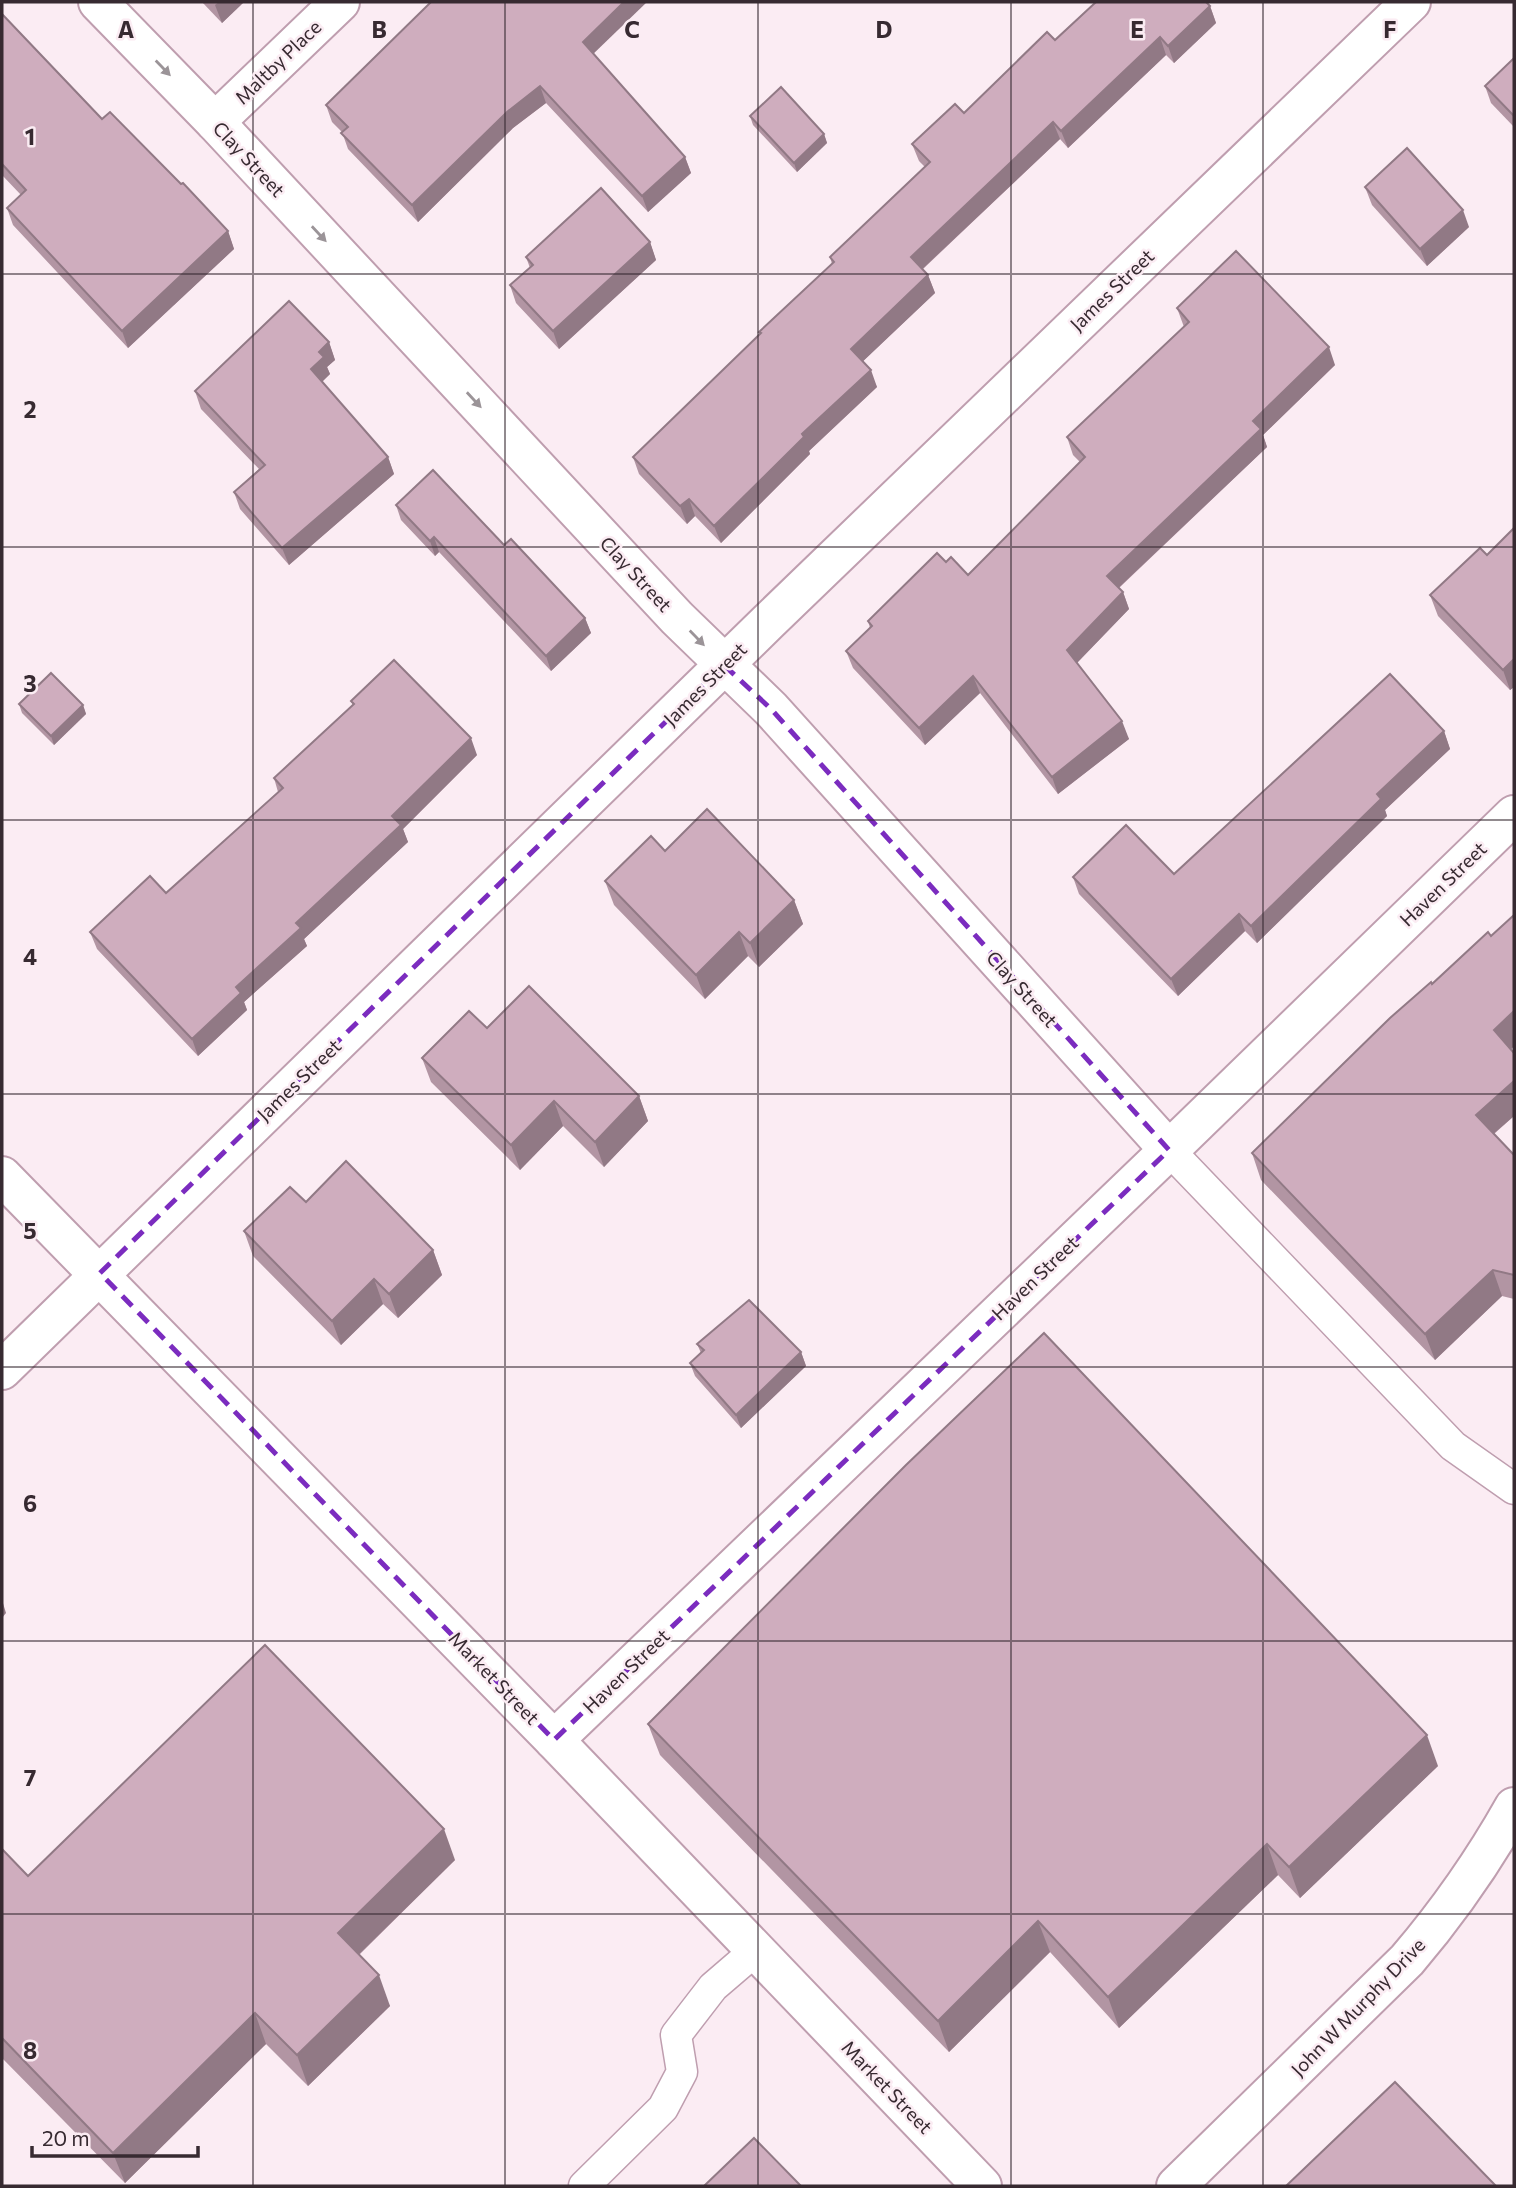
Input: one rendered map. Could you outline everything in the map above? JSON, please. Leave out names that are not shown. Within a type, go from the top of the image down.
[{"type":"street","name":"Clay Street","points":[[98,2],[215,122],[723,665],[771,709],[1169,1150]]},
{"type":"street","name":"Maltby Place","points":[[215,122],[340,2]]},
{"type":"street","name":"James Street","points":[[2,1370],[723,665],[1411,2]]},
{"type":"street","name":"Haven Street","points":[[554,1740],[1169,1150],[1514,814]]},
{"type":"street","name":"Market Street","points":[[2,1176],[100,1273],[554,1740],[982,2186]]},
{"type":"street","name":"John W Murphy Drive","points":[[1177,2186],[1407,1960],[1441,1920],[1471,1878],[1514,1807]]},
{"type":"lane","points":[[1169,1150],[1453,1446],[1514,1489]]},
{"type":"lane","points":[[584,2186],[663,2108],[682,2072],[676,2035],[713,1987],[756,1950]]},
{"type":"highlighted area","points":[[724,665],[771,709],[1169,1150],[554,1740],[100,1273]]},
{"type":"building","points":[[431,2],[624,2],[583,42],[685,157],[642,196],[540,86],[507,112],[412,205],[341,133],[348,127],[326,105]]},
{"type":"building","points":[[1096,2],[1206,2],[1210,6],[1168,46],[1160,37],[1061,131],[1053,122],[911,257],[928,275],[851,349],[871,370],[802,434],[804,437],[714,526],[689,499],[680,506],[633,457],[834,262],[830,257],[930,162],[912,144],[955,104],[964,113],[1047,32],[1055,40]]},
{"type":"building","points":[[2,14],[102,119],[110,112],[228,231],[122,331],[7,208],[26,190],[2,164]]},
{"type":"building","points":[[1514,58],[1514,116],[1485,86]]},
{"type":"building","points":[[781,87],[824,134],[794,163],[750,116]]},
{"type":"building","points":[[1407,148],[1463,210],[1420,249],[1365,187]]},
{"type":"building","points":[[601,188],[650,242],[553,331],[510,285],[533,265],[526,257]]},
{"type":"building","points":[[1236,251],[1329,347],[1253,421],[1261,429],[1107,576],[1123,592],[1067,650],[1122,721],[1052,777],[973,676],[919,728],[846,651],[872,626],[868,621],[937,553],[946,562],[951,557],[968,575],[1085,457],[1067,437],[1189,322],[1177,308]]},
{"type":"building","points":[[289,301],[329,342],[319,352],[324,357],[311,369],[388,457],[282,548],[234,492],[265,465],[195,391]]},
{"type":"building","points":[[433,470],[504,545],[511,539],[585,618],[546,656],[434,537],[430,541],[396,505]]},
{"type":"building","points":[[1514,528],[1514,659],[1503,670],[1430,595],[1480,548],[1487,555]]},
{"type":"building","points":[[394,660],[471,738],[392,816],[401,825],[296,923],[301,928],[236,987],[241,993],[192,1039],[90,932],[150,876],[166,893],[283,788],[274,778],[354,704],[351,701]]},
{"type":"building","points":[[51,673],[83,705],[51,736],[19,704]]},
{"type":"building","points":[[1390,674],[1444,731],[1377,794],[1381,799],[1251,926],[1239,914],[1171,979],[1073,877],[1126,825],[1174,874]]},
{"type":"building","points":[[707,809],[794,900],[750,943],[739,932],[696,975],[605,881],[651,836],[665,851]]},
{"type":"building","points":[[1514,915],[1514,1011],[1494,1030],[1514,1053],[1514,1081],[1476,1115],[1514,1155],[1514,1275],[1493,1270],[1425,1334],[1252,1153],[1390,1018],[1431,982],[1432,984],[1488,932],[1491,936]]},
{"type":"building","points":[[529,986],[639,1096],[595,1142],[554,1101],[511,1145],[422,1058],[469,1011],[487,1028]]},
{"type":"building","points":[[346,1161],[433,1250],[389,1294],[374,1279],[332,1321],[244,1231],[290,1187],[306,1202]]},
{"type":"building","points":[[749,1300],[801,1352],[736,1415],[690,1363],[704,1350],[697,1344]]},
{"type":"building","points":[[1044,1333],[1427,1735],[1289,1867],[1267,1844],[1108,1997],[1038,1921],[938,2021],[648,1724],[906,1465]]},
{"type":"building","points":[[265,1645],[444,1829],[338,1933],[379,1975],[297,2055],[255,2013],[113,2153],[2,2038],[2,1849],[28,1876]]},
{"type":"building","points":[[1395,2082],[1496,2186],[1286,2186]]},
{"type":"building","points":[[754,2138],[801,2186],[704,2186]]}]
